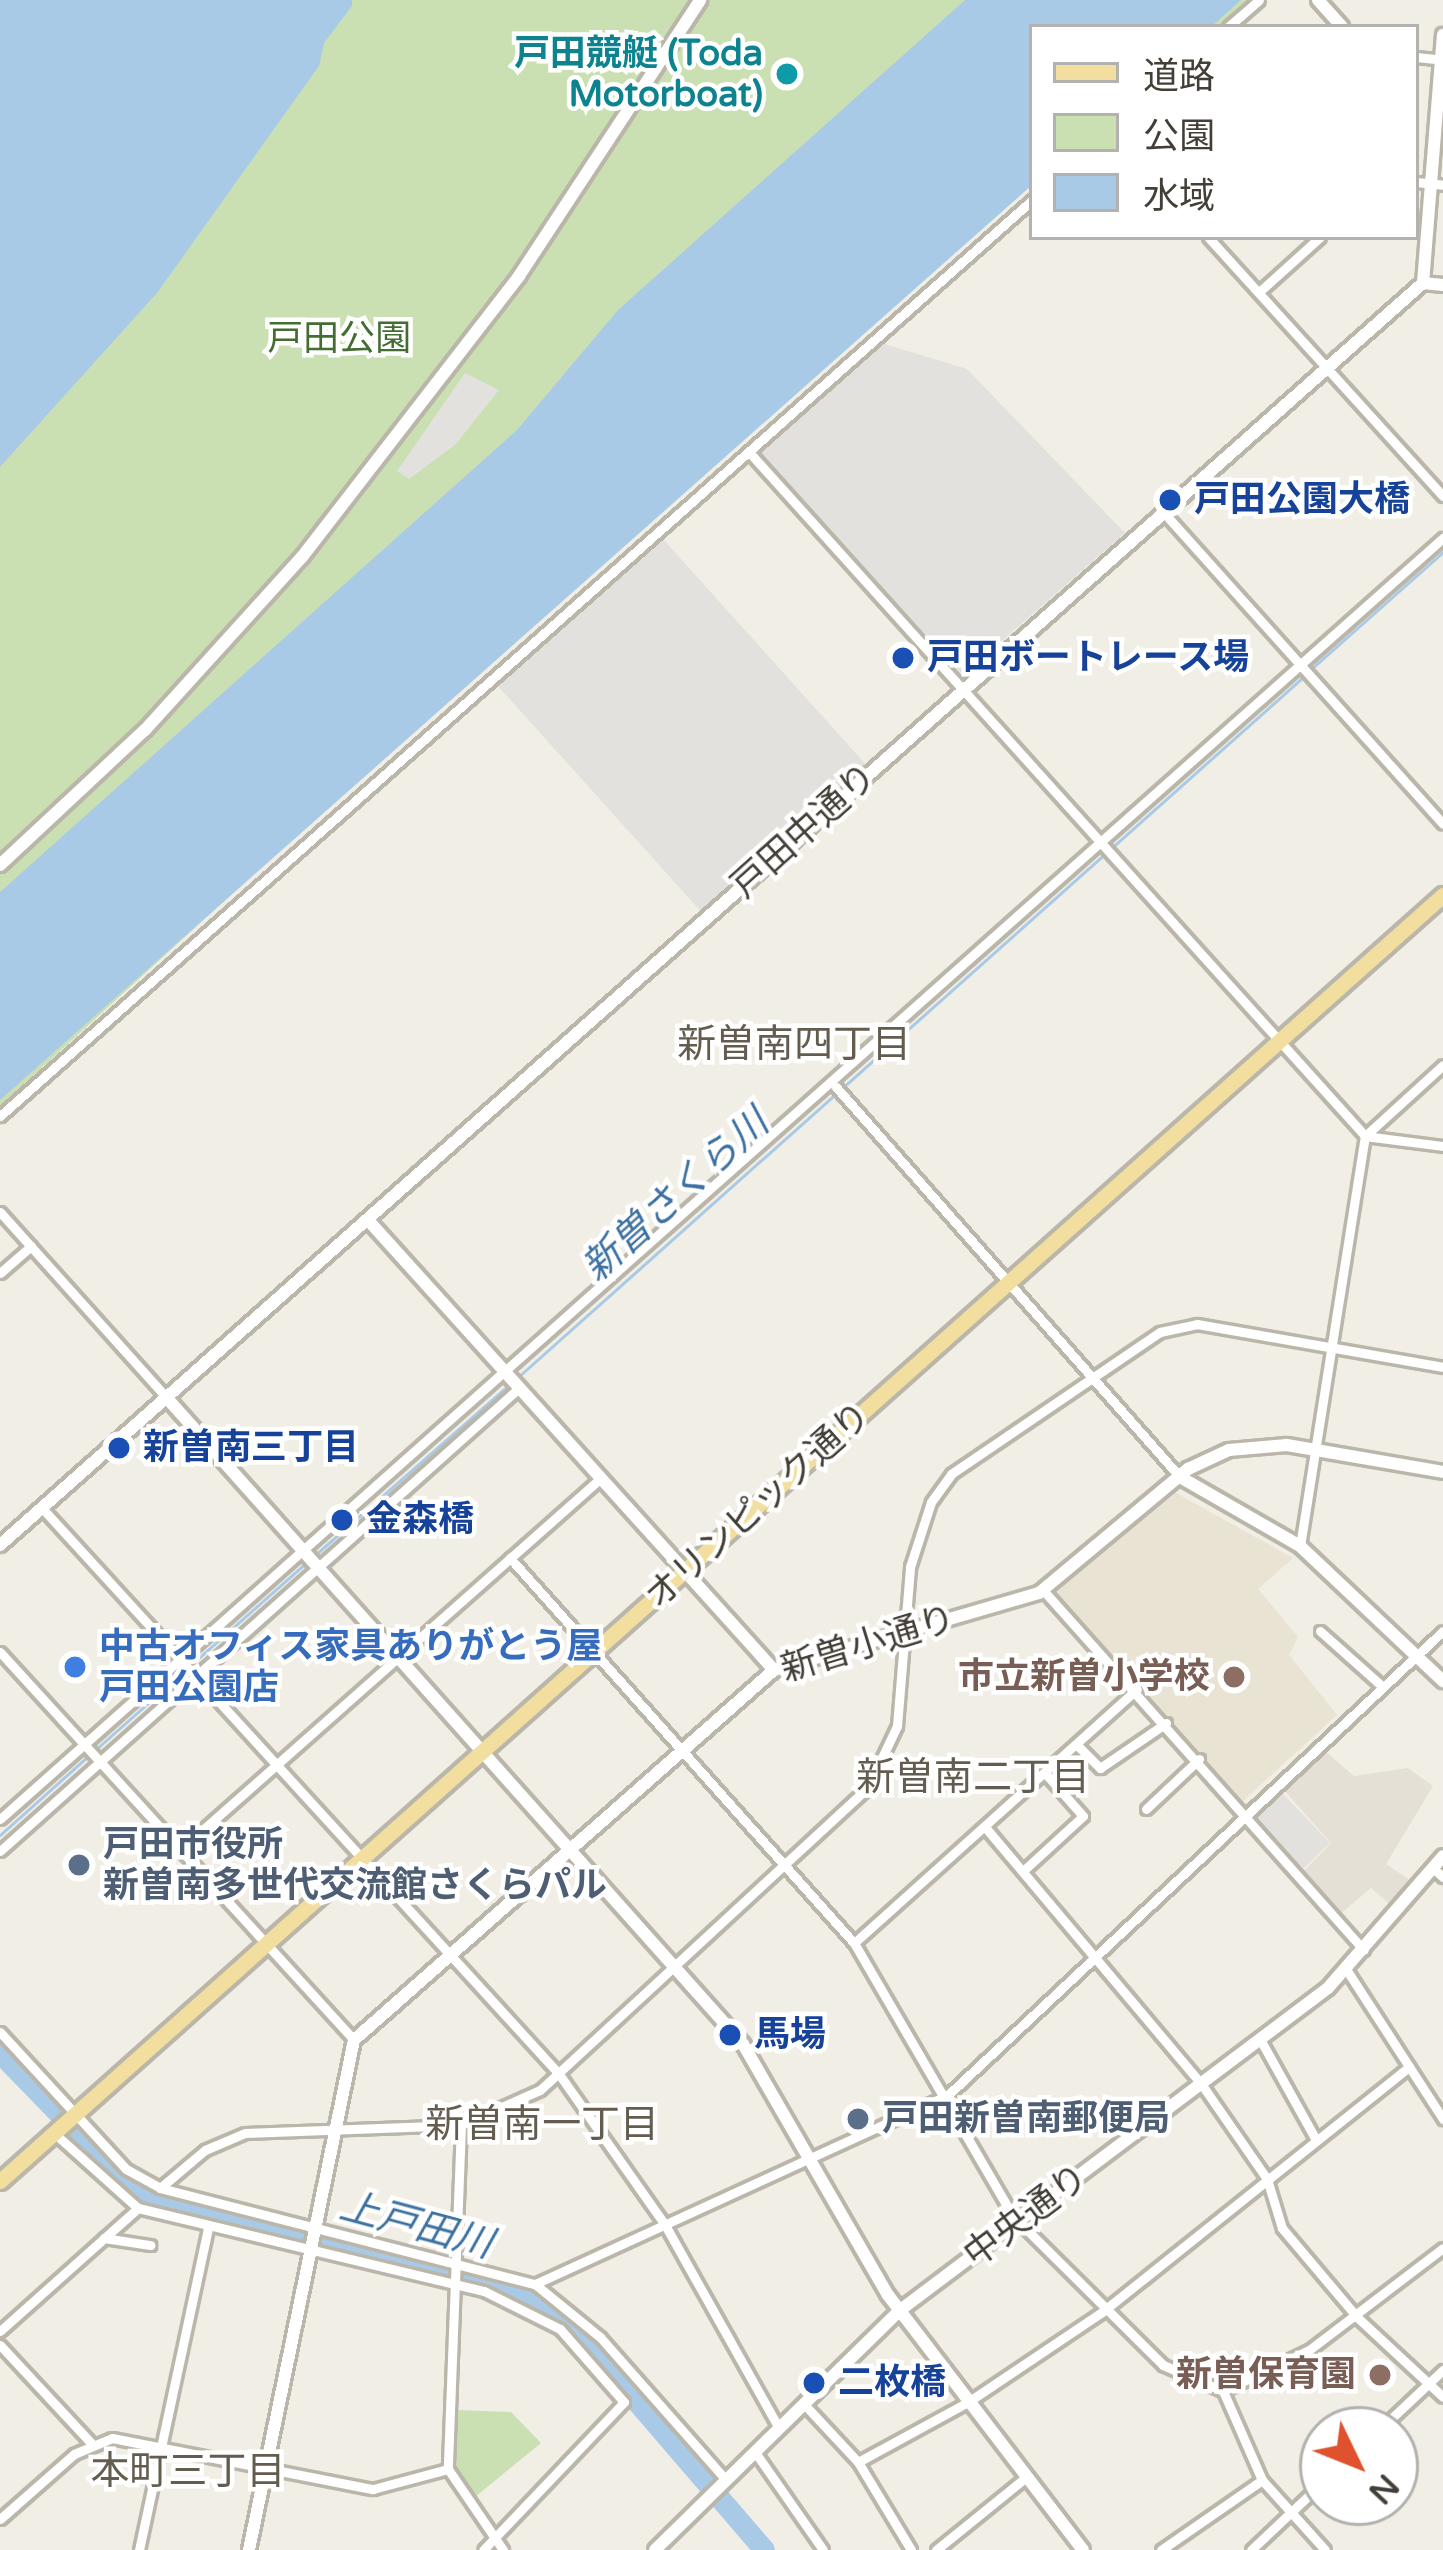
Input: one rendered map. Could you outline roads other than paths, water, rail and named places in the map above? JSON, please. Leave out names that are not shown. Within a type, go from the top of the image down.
[{"type":"main road","name":"オリンピック通り","points":[[55,2132],[1443,896]]},
{"type":"main road","points":[[0,2181],[55,2132]]},
{"type":"street","points":[[0,865],[145,730],[302,557],[519,277],[700,0]]},
{"type":"street","points":[[1231,24],[1259,0]]},
{"type":"street","points":[[1318,0],[1339,24]]},
{"type":"street","points":[[1443,35],[1423,283],[1443,285]]},
{"type":"street","points":[[0,1116],[1029,203]]},
{"type":"street","points":[[1211,240],[1443,496]]},
{"type":"street","points":[[1259,292],[1317,240]]},
{"type":"street","name":"戸田中通り","points":[[0,1545],[1423,283]]},
{"type":"street","points":[[749,452],[1365,1136],[1443,1146]]},
{"type":"street","points":[[1165,514],[1443,824]]},
{"type":"street","points":[[0,1851],[181,1660],[312,1556],[512,1381],[1443,538]]},
{"type":"street","points":[[1300,1546],[1365,1136],[1443,1065]]},
{"type":"street","points":[[836,1087],[1180,1477],[1300,1546],[1443,1681]]},
{"type":"street","points":[[0,1212],[401,1654],[743,2044],[814,2157],[899,2311],[1083,2550]]},
{"type":"street","points":[[368,1220],[774,1670]]},
{"type":"street","points":[[0,1273],[31,1246]]},
{"type":"street","points":[[160,2188],[223,2140],[461,2126],[514,2106],[559,2074],[868,1787],[897,1726],[910,1567],[941,1488],[977,1452],[1160,1332],[1197,1324],[1443,1366]]},
{"type":"street","points":[[0,1819],[194,1674],[312,1556],[512,1381]]},
{"type":"street","name":"新曽小通り","points":[[354,2040],[774,1670],[1043,1590],[1180,1477],[1243,1446],[1316,1450],[1443,1472]]},
{"type":"street","points":[[181,1850],[601,1478]]},
{"type":"street","points":[[42,1508],[559,2074],[665,2224],[778,2428]]},
{"type":"street","points":[[510,1558],[854,1943],[1019,2222],[1102,2312],[1163,2365],[1223,2391],[1262,2480],[1325,2550]]},
{"type":"street","points":[[1043,1590],[1364,1950]]},
{"type":"street","points":[[535,2284],[948,2095],[1443,1630]]},
{"type":"street","points":[[1320,1631],[1383,1687]]},
{"type":"street","points":[[0,1652],[354,2040],[249,2550]]},
{"type":"street","points":[[854,1943],[1136,1689]]},
{"type":"street","points":[[1077,1745],[1100,1768],[1166,1723]]},
{"type":"street","points":[[1146,1809],[1199,1760]]},
{"type":"street","points":[[1024,1870],[1084,1816],[1045,1773]]},
{"type":"street","points":[[985,1827],[1099,1956],[1202,2085],[1267,2179],[1282,2228],[1357,2317],[1443,2397]]},
{"type":"street","name":"中央通り","points":[[723,2482],[899,2311],[1261,2041],[1346,1969],[1438,1873],[1443,1856]]},
{"type":"street","points":[[1346,1969],[1443,2119]]},
{"type":"street","points":[[0,2032],[126,2169],[160,2188],[458,2260],[535,2284],[600,2337],[723,2482],[656,2550]]},
{"type":"street","points":[[1261,2041],[1316,2140]]},
{"type":"street","points":[[858,2462],[968,2402],[1102,2312],[1409,2067]]},
{"type":"street","points":[[461,2126],[448,2469],[500,2546]]},
{"type":"street","points":[[55,2132],[138,2208],[508,2300],[560,2329],[624,2402],[500,2546],[483,2550]]},
{"type":"street","points":[[0,2331],[138,2208]]},
{"type":"street","points":[[139,2550],[208,2229]]},
{"type":"street","points":[[104,2238],[150,2246]]},
{"type":"street","points":[[1223,2391],[1357,2317],[1443,2248]]},
{"type":"street","points":[[0,2345],[92,2444]]},
{"type":"street","points":[[1405,2406],[1443,2370]]},
{"type":"street","points":[[803,2403],[858,2462],[911,2550]]},
{"type":"street","points":[[0,2519],[92,2444],[112,2438],[374,2489],[448,2469]]},
{"type":"street","points":[[755,2452],[823,2550]]},
{"type":"street","points":[[936,2550],[1026,2477]]},
{"type":"street","points":[[1161,2550],[1262,2480]]},
{"type":"street","points":[[1251,2550],[1299,2505]]},
{"type":"water","points":[[0,0],[352,0],[352,6],[324,43],[319,66],[157,293],[0,467]]},
{"type":"water","points":[[965,0],[1241,0],[1214,24],[1029,24],[1029,188],[0,1100],[0,892],[517,430],[618,310]]},
{"type":"waterway","name":"新曽さくら川","points":[[1310,670],[1443,552]]},
{"type":"waterway","points":[[518,1377],[1303,677]]},
{"type":"waterway","name":"新曽さくら川","points":[[315,1555],[511,1383]]},
{"type":"waterway","name":"新曽さくら川","points":[[95,1750],[308,1561]]},
{"type":"waterway","name":"新曽さくら川","points":[[0,1835],[88,1756]]},
{"type":"waterway","name":"上戸田川","points":[[0,2053],[135,2192],[490,2280],[535,2299],[569,2323],[764,2550]]},
{"type":"place","name":"戸田競艇 (Toda Motorboat)","points":[[787,74]]},
{"type":"place","name":"戸田公園大橋","points":[[1170,500]]},
{"type":"place","name":"戸田ボートレース場","points":[[903,658]]},
{"type":"place","name":"新曽南三丁目","points":[[119,1448]]},
{"type":"place","name":"金森橋","points":[[342,1520]]},
{"type":"place","name":"中古オフィス家具ありがとう屋 戸田公園店","points":[[75,1667]]},
{"type":"place","name":"市立新曽小学校","points":[[1234,1677]]},
{"type":"place","name":"戸田市役所 新曽南多世代交流館さくらパル","points":[[79,1865]]},
{"type":"place","name":"馬場","points":[[730,2035]]},
{"type":"place","name":"戸田新曽南郵便局","points":[[858,2119]]},
{"type":"place","name":"新曽保育園","points":[[1380,2375]]},
{"type":"place","name":"二枚橋","points":[[814,2383]]},
{"type":"district","name":"新曽南四丁目","points":[[794,1045]]},
{"type":"district","name":"新曽南二丁目","points":[[973,1778]]},
{"type":"district","name":"新曽南一丁目","points":[[542,2125]]},
{"type":"district","name":"本町三丁目","points":[[188,2472]]},
{"type":"park label","name":"戸田公園","points":[[339,339]]}]
